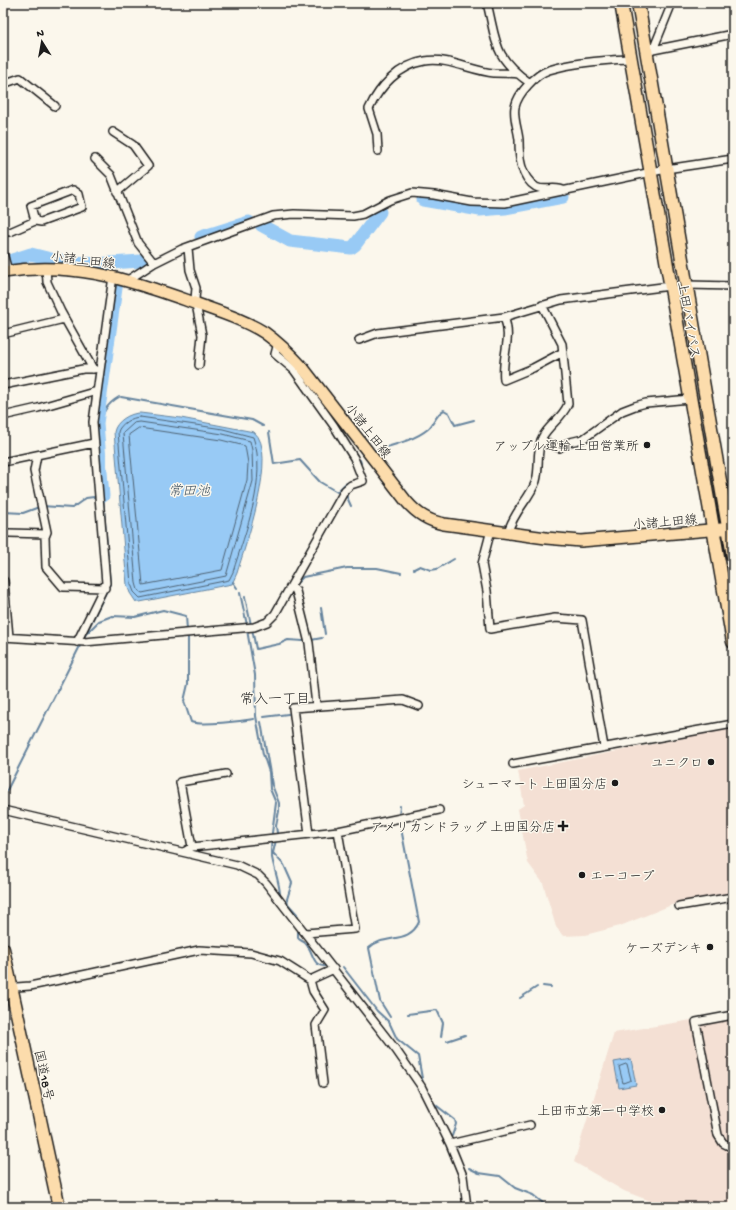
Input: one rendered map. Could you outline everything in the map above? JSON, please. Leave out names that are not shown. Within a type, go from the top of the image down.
[{"type":"highway","name":"上田バイパス","points":[[621,3],[733,642]]},
{"type":"highway","name":"上田バイパス","points":[[638,3],[650,51],[666,169],[731,529],[733,556]]},
{"type":"highway","name":"国道18号","points":[[3,949],[7,987],[59,1207]]},
{"type":"main road","name":"小諸上田線","points":[[5,271],[46,268],[77,270],[113,276],[228,315],[258,330],[278,343],[303,368],[417,512],[436,522],[581,541],[731,529]]},
{"type":"street","points":[[487,3],[496,45],[500,55],[518,74],[530,82]]},
{"type":"street","points":[[650,51],[672,3]]},
{"type":"street","points":[[650,51],[733,34]]},
{"type":"street","points":[[565,191],[559,187],[536,187],[520,163],[515,106],[530,82],[548,70],[590,62],[630,59]]},
{"type":"street","points":[[378,151],[377,134],[369,109],[377,93],[390,79],[406,68],[424,61],[442,61],[493,73],[518,74]]},
{"type":"street","points":[[3,84],[20,78],[55,106]]},
{"type":"street","points":[[113,132],[132,145],[148,166],[117,192]]},
{"type":"street","points":[[95,159],[111,175],[138,243],[154,263]]},
{"type":"street","points":[[128,280],[154,263],[188,248],[273,216],[294,214],[353,216],[363,214],[390,200],[412,193],[495,204],[518,201],[650,172],[733,159]]},
{"type":"street","points":[[3,231],[10,232],[35,220],[41,222],[82,207],[79,194],[73,190],[31,206],[35,220]]},
{"type":"street","points":[[188,248],[190,271],[196,288],[196,304],[202,335],[199,365]]},
{"type":"street","points":[[3,253],[5,271]]},
{"type":"street","points":[[46,268],[47,282],[64,319],[96,370]]},
{"type":"street","points":[[80,642],[105,588],[106,580],[93,422],[97,391],[96,370],[113,276]]},
{"type":"street","points":[[686,285],[733,286]]},
{"type":"street","points":[[359,340],[378,333],[504,317],[542,305],[589,295],[670,286]]},
{"type":"street","points":[[508,532],[513,517],[529,495],[536,479],[541,440],[564,413],[568,404],[562,344],[542,305]]},
{"type":"street","points":[[504,317],[509,334],[502,366],[504,380],[533,368],[563,352]]},
{"type":"street","points":[[3,334],[64,319]]},
{"type":"street","points":[[4,581],[6,637],[80,642],[254,627],[266,623],[272,618],[345,490],[354,483],[363,481],[354,458],[334,426],[294,370],[275,354],[278,343]]},
{"type":"street","points":[[3,385],[96,370]]},
{"type":"street","points":[[3,416],[46,406],[97,391]]},
{"type":"street","points":[[541,440],[559,448],[570,442],[583,440],[622,411],[635,406],[690,399]]},
{"type":"street","points":[[3,462],[94,443]]},
{"type":"street","points":[[37,455],[34,471],[46,534],[46,567],[62,586],[105,588]]},
{"type":"street","points":[[491,530],[482,564],[487,591],[490,630],[555,618],[582,620],[604,747]]},
{"type":"street","points":[[9,533],[46,534]]},
{"type":"street","points":[[291,586],[296,591],[309,643],[316,705]]},
{"type":"street","points":[[309,834],[293,708],[316,705],[404,700],[419,706]]},
{"type":"street","points":[[513,764],[733,724]]},
{"type":"street","points":[[192,847],[180,782],[226,774]]},
{"type":"street","points":[[3,810],[237,865],[258,875],[334,969],[396,1050],[421,1086],[450,1144],[463,1176],[467,1207]]},
{"type":"street","points":[[184,852],[192,847],[243,840],[338,831],[439,810]]},
{"type":"street","points":[[306,933],[355,929],[338,831]]},
{"type":"street","points":[[679,906],[733,897]]},
{"type":"street","points":[[7,987],[30,986],[204,950],[251,953],[280,961],[310,980],[313,991],[326,1010],[316,1025],[323,1083]]},
{"type":"street","points":[[310,980],[334,969]]},
{"type":"street","points":[[733,1015],[696,1022],[718,1135],[723,1143],[733,1148]]},
{"type":"street","points":[[450,1144],[530,1125]]},
{"type":"shaded area","points":[[733,728],[733,892],[679,902],[620,926],[585,935],[563,936],[556,927],[543,883],[528,863],[518,809],[524,805],[518,771]]},
{"type":"shaded area","name":"上田市立第一中学校","points":[[733,1013],[733,1207],[666,1207],[624,1191],[574,1162],[614,1033]]},
{"type":"water","name":"常田池","points":[[140,413],[181,418],[254,432],[261,443],[263,459],[262,478],[258,500],[247,542],[232,584],[140,602],[136,602],[130,593],[127,585],[114,432],[120,421],[124,418],[132,414]]},
{"type":"water","points":[[631,1059],[636,1085],[619,1088],[614,1062]]},
{"type":"waterway","points":[[423,200],[480,210],[505,208],[563,197]]},
{"type":"waterway","points":[[261,225],[290,241],[351,248],[355,245],[380,212]]},
{"type":"waterway","points":[[201,237],[249,222]]},
{"type":"waterway","points":[[3,263],[31,254],[55,260],[95,264],[141,261]]},
{"type":"waterway","points":[[103,496],[97,423],[117,281]]},
{"type":"waterway","points":[[97,433],[106,408],[119,397]]},
{"type":"waterway","points":[[121,397],[252,420],[263,426]]},
{"type":"waterway","points":[[375,454],[376,450],[404,442],[423,433],[444,410],[449,413],[455,425],[474,420]]},
{"type":"waterway","points":[[269,432],[274,464],[300,460],[320,482],[337,492],[345,484],[356,480]]},
{"type":"waterway","points":[[346,495],[351,506]]},
{"type":"waterway","points":[[83,640],[110,584],[103,496]]},
{"type":"waterway","points":[[3,512],[23,513],[42,506],[72,508],[86,498],[94,497]]},
{"type":"waterway","points":[[414,569],[420,566],[431,570],[437,569],[454,559]]},
{"type":"waterway","points":[[296,584],[303,577],[347,568],[377,568],[401,573]]},
{"type":"waterway","points":[[233,582],[237,588]]},
{"type":"waterway","points":[[240,593],[247,625]]},
{"type":"waterway","points":[[245,597],[251,625]]},
{"type":"waterway","points":[[321,608],[325,634]]},
{"type":"waterway","points":[[87,633],[99,621],[112,616],[135,617],[163,610],[186,616],[187,630]]},
{"type":"waterway","points":[[252,629],[256,649],[279,644],[288,640],[303,641]]},
{"type":"waterway","points":[[247,630],[255,675],[256,716],[263,754],[269,772],[270,789],[276,803],[272,833]]},
{"type":"waterway","points":[[188,635],[188,684],[184,701],[191,722],[213,723],[254,719]]},
{"type":"waterway","points":[[311,640],[322,638]]},
{"type":"waterway","points":[[3,798],[81,644]]},
{"type":"waterway","points":[[264,717],[288,714]]},
{"type":"waterway","points":[[261,722],[272,785],[279,803],[276,826],[277,833]]},
{"type":"waterway","points":[[399,817],[400,806]]},
{"type":"waterway","points":[[390,1017],[380,1001],[369,948],[382,941],[409,934],[415,929],[419,922],[400,823]]},
{"type":"waterway","points":[[272,840],[271,854],[280,894]]},
{"type":"waterway","points":[[276,840],[273,853],[284,865],[292,883],[287,899],[288,904],[297,914],[298,919]]},
{"type":"waterway","points":[[298,929],[298,938],[309,947],[316,962],[319,965],[327,966]]},
{"type":"waterway","points":[[343,967],[377,1011],[389,1022],[397,1039],[418,1056],[423,1084]]},
{"type":"waterway","points":[[543,986],[551,987]]},
{"type":"waterway","points":[[520,998],[537,987]]},
{"type":"waterway","points":[[408,1014],[437,1010],[443,1023],[441,1037]]},
{"type":"waterway","points":[[447,1041],[465,1035]]},
{"type":"waterway","points":[[432,1102],[455,1120],[456,1124],[452,1136]]},
{"type":"waterway","points":[[469,1168],[479,1173],[500,1176],[515,1188],[533,1195],[548,1207]]},
{"type":"place","name":"アップル運輸 上田営業所","points":[[647,445]]},
{"type":"place","name":"ユニクロ","points":[[711,762]]},
{"type":"place","name":"シューマート 上田国分店","points":[[615,783]]},
{"type":"place","name":"アメリカンドラッグ 上田国分店","points":[[563,826]]},
{"type":"place","name":"エーコープ","points":[[582,875]]},
{"type":"place","name":"ケーズデンキ","points":[[710,947]]},
{"type":"place","name":"上田市立第一中学校","points":[[662,1110]]},
{"type":"district","name":"常入一丁目","points":[[275,698]]}]
